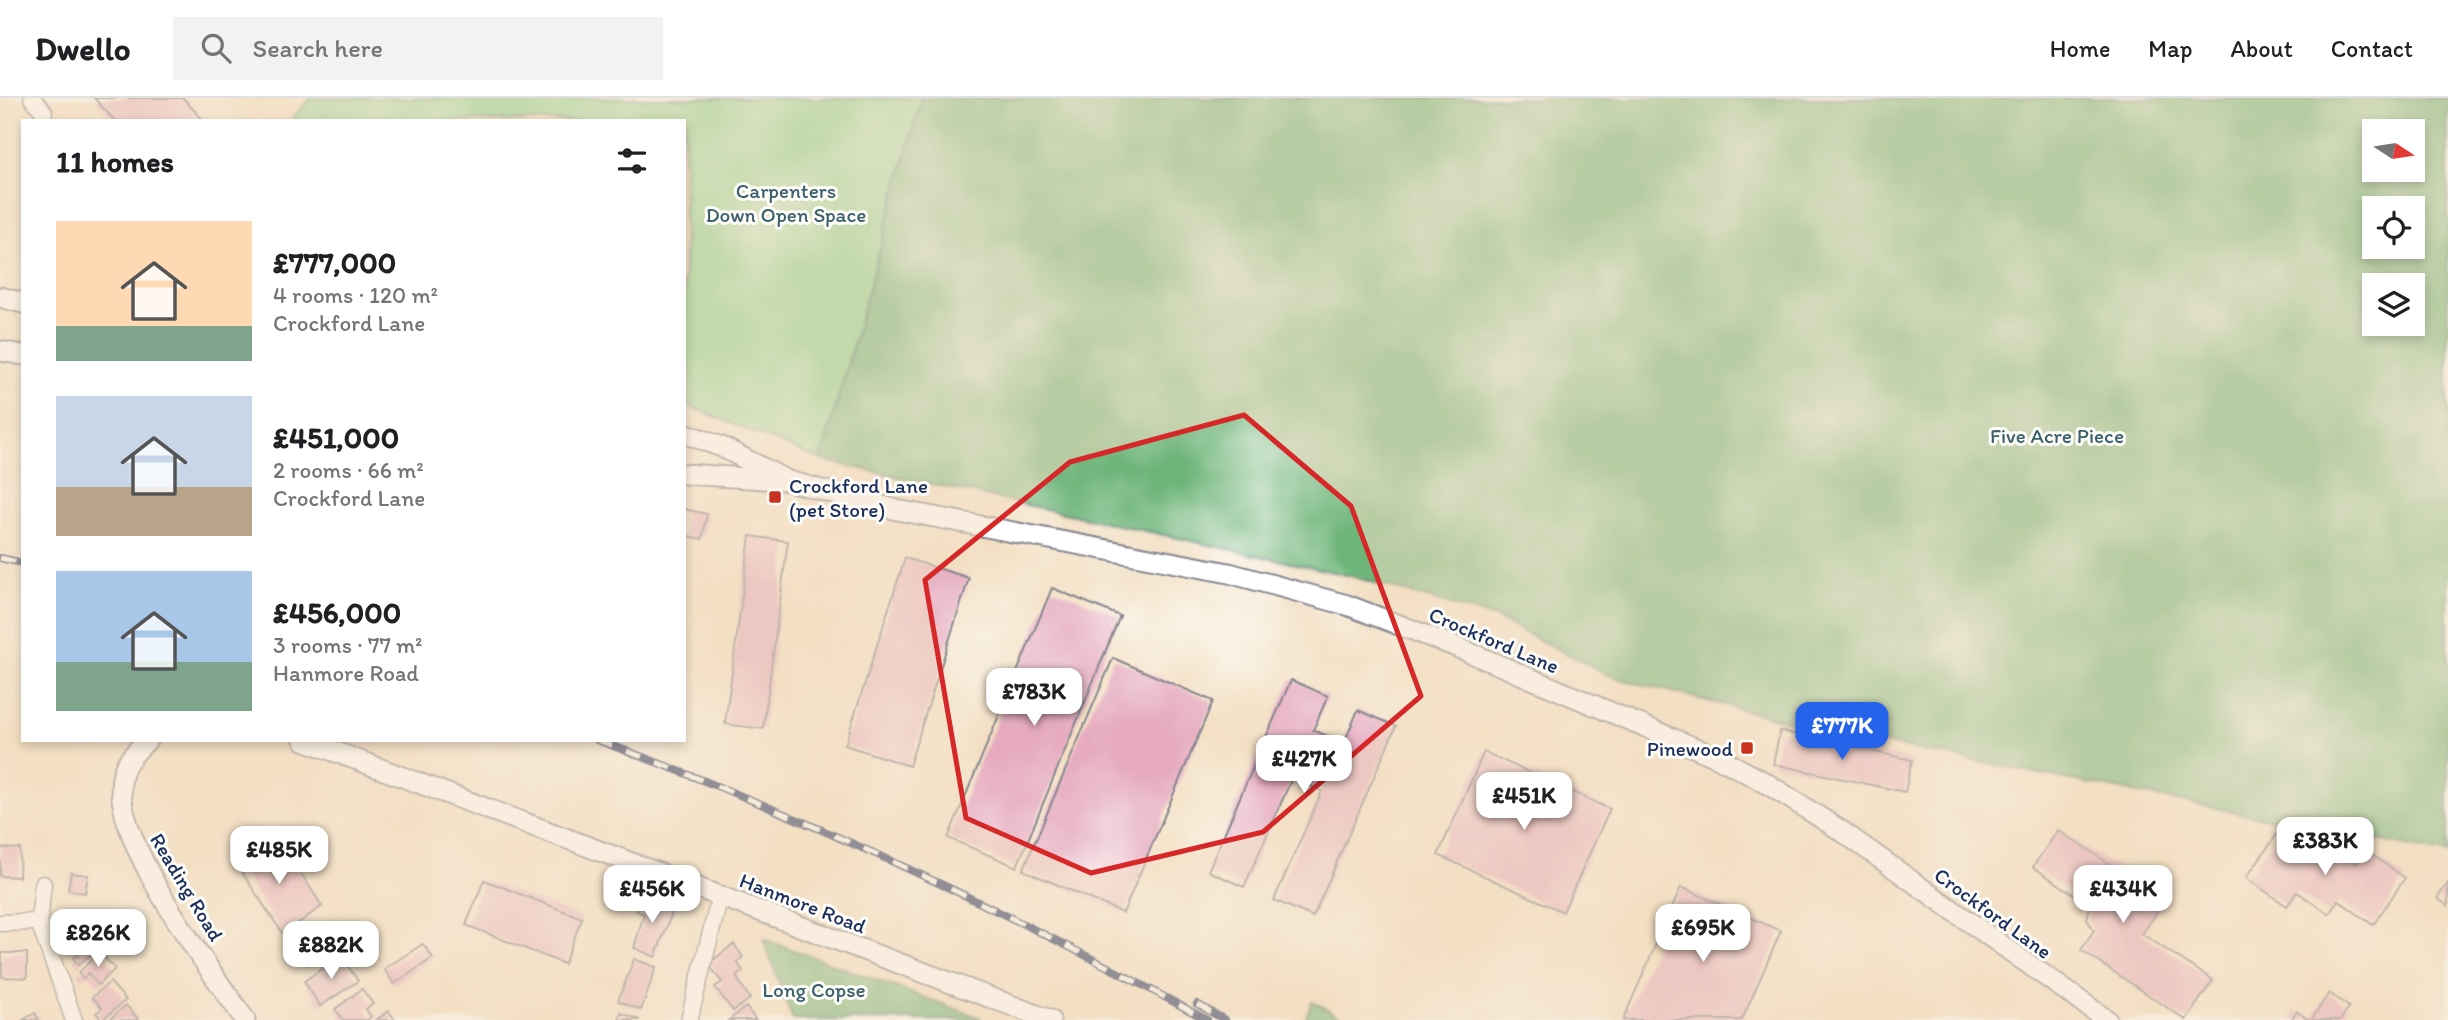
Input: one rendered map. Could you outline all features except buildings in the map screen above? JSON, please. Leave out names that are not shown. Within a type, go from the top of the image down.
[{"type":"street","points":[[32,98],[44,112]]},
{"type":"street","points":[[0,297],[21,302]]},
{"type":"street","points":[[0,351],[21,355]]},
{"type":"street","name":"Crockford Lane","points":[[686,434],[722,447],[788,481]]},
{"type":"street","name":"Crockford Lane","points":[[686,474],[788,481],[897,510],[1229,573],[1348,605],[1454,646],[1719,758],[1766,783],[1843,832],[2107,1020]]},
{"type":"street","name":"Reading Road","points":[[145,742],[125,766],[123,808],[130,835],[164,900],[245,1020]]},
{"type":"street","name":"Hanmore Road","points":[[309,742],[1050,1020]]},
{"type":"street","points":[[43,884],[39,922],[74,1020]]},
{"type":"street","points":[[689,1020],[720,897]]},
{"type":"street","points":[[0,923],[39,922]]},
{"type":"highlighted area","points":[[1244,415],[1351,506],[1421,696],[1263,832],[1091,873],[966,818],[925,580],[1070,462]]},
{"type":"green space","name":"Carpenters Down Open Space","points":[[311,98],[922,98],[821,460],[686,405],[686,119],[292,119]]},
{"type":"green space","name":"Five Acre Piece","points":[[922,98],[2448,98],[2448,854],[1857,738],[1615,678],[1496,618],[1351,576],[821,460]]},
{"type":"green space","name":"Long Copse","points":[[763,939],[981,1018],[793,1020]]},
{"type":"green space","points":[[1312,1001],[1347,1020],[1305,1020]]},
{"type":"railway","points":[[0,558],[21,563]]},
{"type":"railway","points":[[602,742],[753,801],[907,868],[1059,942],[1207,1020]]},
{"type":"railway","points":[[1197,1004],[1225,1020]]},
{"type":"place","name":"Crockford Lane (pet Store)","points":[[775,497]]},
{"type":"place","name":"Pinewood","points":[[1747,748]]}]
